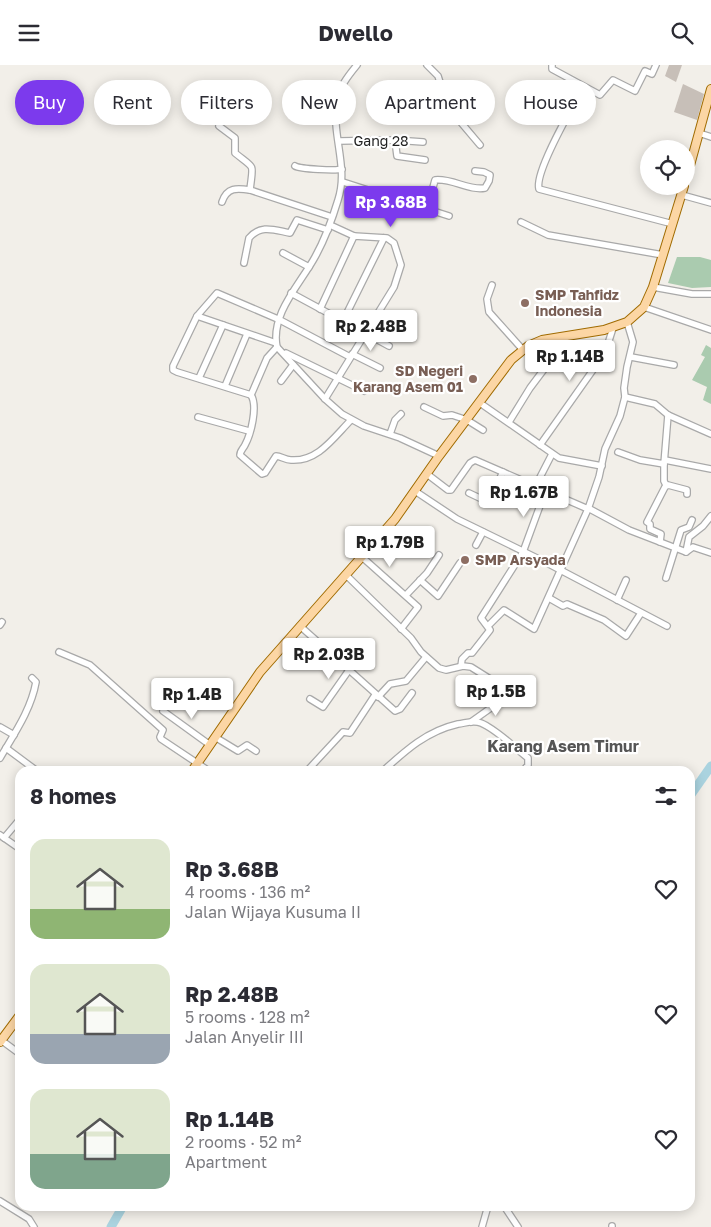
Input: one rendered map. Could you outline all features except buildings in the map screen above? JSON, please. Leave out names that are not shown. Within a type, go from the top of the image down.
[{"type":"main road","points":[[695,147],[711,89]]},
{"type":"main road","points":[[197,764],[260,672],[395,519],[505,367],[523,350],[542,340],[613,327],[627,322],[644,307],[653,287],[682,195]]},
{"type":"main road","points":[[0,1041],[15,1022]]},
{"type":"street","points":[[351,420],[316,454],[306,459],[292,460],[276,455],[264,474],[240,457],[240,452],[246,443],[250,431],[255,404],[251,395],[267,358],[277,345],[280,319],[285,304],[309,267],[329,228],[343,181],[336,102],[342,85],[357,65]]},
{"type":"street","points":[[427,65],[438,75],[444,95],[458,119],[480,145]]},
{"type":"street","points":[[552,65],[552,69],[600,95],[613,80],[634,91],[645,71],[652,73],[656,65]]},
{"type":"street","points":[[563,125],[545,163],[538,185],[539,189],[673,225]]},
{"type":"street","points":[[219,126],[235,138],[235,153],[251,164],[250,190]]},
{"type":"street","points":[[699,133],[711,137]]},
{"type":"street","points":[[395,140],[397,156],[425,160]]},
{"type":"street","name":"Gang 28","points":[[339,141],[395,140],[422,142]]},
{"type":"street","points":[[295,166],[299,168],[313,167],[330,171],[342,169]]},
{"type":"street","points":[[427,209],[436,180],[456,182],[479,189],[485,188],[490,175],[484,171],[475,171]]},
{"type":"street","points":[[343,181],[449,216]]},
{"type":"street","points":[[222,202],[225,194],[232,189],[250,190],[332,217]]},
{"type":"street","points":[[682,195],[711,203]]},
{"type":"street","points":[[244,263],[249,238],[261,229],[269,228],[290,233],[297,220],[354,236],[384,238],[391,240],[396,246],[401,265],[399,274],[378,313],[325,399]]},
{"type":"street","points":[[521,223],[548,235],[663,255]]},
{"type":"street","points":[[320,309],[354,236]]},
{"type":"street","points":[[343,321],[384,238]]},
{"type":"street","points":[[282,253],[309,267]]},
{"type":"street","points":[[492,285],[487,299],[489,312],[523,350]]},
{"type":"street","points":[[653,287],[692,294],[711,294]]},
{"type":"street","points":[[251,395],[177,373],[173,370],[172,367],[196,316],[217,293],[280,319],[380,368]]},
{"type":"street","points":[[292,293],[389,346]]},
{"type":"street","points":[[644,307],[711,330]]},
{"type":"street","points":[[196,316],[277,345],[325,399],[351,420],[364,427],[390,434],[439,456]]},
{"type":"street","points":[[488,626],[504,610],[534,629],[549,598],[588,508],[602,466],[605,449],[618,423],[633,337],[627,322]]},
{"type":"street","points":[[199,378],[222,325]]},
{"type":"street","points":[[540,445],[605,353],[613,327]]},
{"type":"street","points":[[225,387],[247,333]]},
{"type":"street","points":[[508,422],[554,356],[556,338]]},
{"type":"street","points":[[286,353],[364,391]]},
{"type":"street","points":[[631,357],[674,365]]},
{"type":"street","points":[[281,381],[293,365]]},
{"type":"street","points":[[624,397],[650,402],[660,407],[668,415],[711,435]]},
{"type":"street","points":[[480,403],[559,458],[602,466]]},
{"type":"street","points":[[424,407],[443,416],[452,415],[467,420],[483,430]]},
{"type":"street","points":[[390,434],[395,420],[401,414]]},
{"type":"street","points":[[660,542],[661,535],[650,529],[650,524],[647,522],[666,485],[664,481],[668,415]]},
{"type":"street","points":[[198,417],[250,431]]},
{"type":"street","points":[[618,453],[640,460],[711,469]]},
{"type":"street","points":[[536,487],[552,454]]},
{"type":"street","points":[[427,474],[448,490],[451,489],[472,460],[545,492],[588,508],[629,530],[686,552]]},
{"type":"street","points":[[469,493],[486,501],[492,494],[503,472]]},
{"type":"street","points":[[666,485],[688,489],[686,494]]},
{"type":"street","points":[[415,491],[457,519],[561,570],[667,626]]},
{"type":"street","points":[[461,666],[464,657],[468,653],[472,653],[490,630],[481,618],[523,552],[545,492]]},
{"type":"street","points":[[686,552],[689,537],[703,526],[711,516]]},
{"type":"street","points":[[666,578],[681,530],[689,528],[692,519]]},
{"type":"street","points":[[476,545],[483,532]]},
{"type":"street","points":[[686,552],[693,547],[711,553]]},
{"type":"street","points":[[406,595],[439,555]]},
{"type":"street","points":[[362,557],[418,607],[401,629]]},
{"type":"street","points":[[420,580],[438,596],[460,563]]},
{"type":"street","points":[[346,575],[401,629],[426,657],[443,670],[461,666],[474,668],[498,684],[509,695],[470,722]]},
{"type":"street","points":[[617,600],[626,580]]},
{"type":"street","points":[[549,598],[563,606],[567,604],[604,619],[626,636],[641,613]]},
{"type":"street","points":[[300,626],[377,696],[397,711],[412,693]]},
{"type":"street","points":[[59,652],[90,665],[164,730],[161,739],[200,766]]},
{"type":"street","points":[[312,766],[343,732],[350,733],[377,696],[390,684],[406,681],[426,657]]},
{"type":"street","points":[[310,699],[323,707],[349,670]]},
{"type":"street","points":[[0,758],[14,735],[34,692],[36,682],[32,678]]},
{"type":"street","points":[[163,711],[210,745]]},
{"type":"street","points":[[388,766],[404,751],[425,736],[454,725],[470,722],[487,726],[528,758],[527,766]]},
{"type":"street","points":[[0,727],[14,735]]},
{"type":"street","points":[[215,737],[238,751],[246,745],[256,751]]},
{"type":"street","points":[[6,748],[30,766]]},
{"type":"street","points":[[15,824],[2,837],[15,846]]},
{"type":"street","points":[[0,1041],[15,1051]]},
{"type":"street","points":[[0,1201],[15,1210]]},
{"type":"street","points":[[16,1211],[29,1219],[34,1227]]},
{"type":"street","points":[[482,1227],[487,1211]]},
{"type":"street","points":[[507,1211],[515,1225]]},
{"type":"green space","points":[[677,257],[700,257],[711,260],[711,287],[692,288],[668,283]]},
{"type":"green space","points":[[706,345],[711,348],[711,404],[703,400],[707,387],[692,380],[705,357],[701,355]]},
{"type":"waterway","points":[[695,789],[711,766]]},
{"type":"waterway","points":[[111,1227],[120,1211]]},
{"type":"place","name":"SMP Tahfidz Indonesia","points":[[525,303]]},
{"type":"place","name":"SD Negeri Karang Asem 01","points":[[473,379]]},
{"type":"place","name":"SMP Arsyada","points":[[465,560]]},
{"type":"district","name":"Karang Asem Timur","points":[[563,746]]}]
